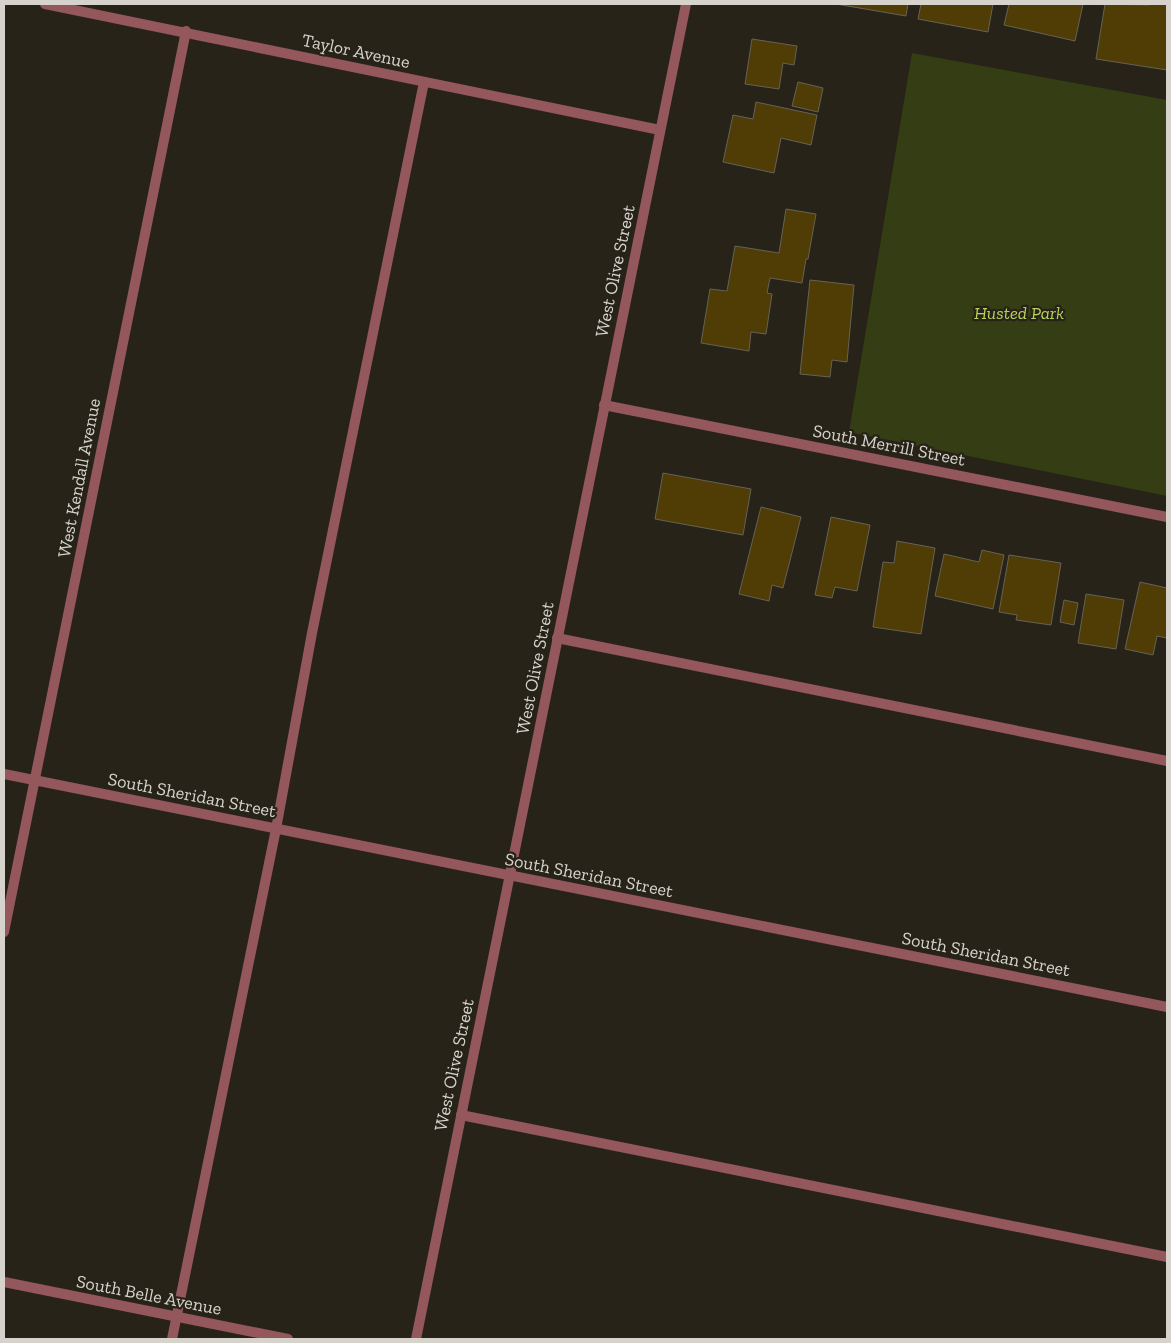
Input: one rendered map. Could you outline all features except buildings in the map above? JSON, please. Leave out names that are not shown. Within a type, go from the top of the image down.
[{"type":"street","name":"Taylor Avenue","points":[[45,4],[186,31],[660,130]]},
{"type":"street","name":"West Olive Street","points":[[416,1339],[686,4]]},
{"type":"street","name":"West Kendall Avenue","points":[[4,932],[186,31]]},
{"type":"street","points":[[172,1339],[276,829],[314,623],[424,82]]},
{"type":"street","name":"South Merrill Street","points":[[604,405],[1167,517]]},
{"type":"street","points":[[557,638],[1167,761]]},
{"type":"street","name":"South Sheridan Street","points":[[4,774],[1167,1007]]},
{"type":"street","points":[[461,1115],[1167,1257]]},
{"type":"street","name":"South Belle Avenue","points":[[4,1282],[288,1339]]},
{"type":"green space","name":"Husted Park","points":[[912,53],[1167,100],[1167,496],[849,432]]}]
